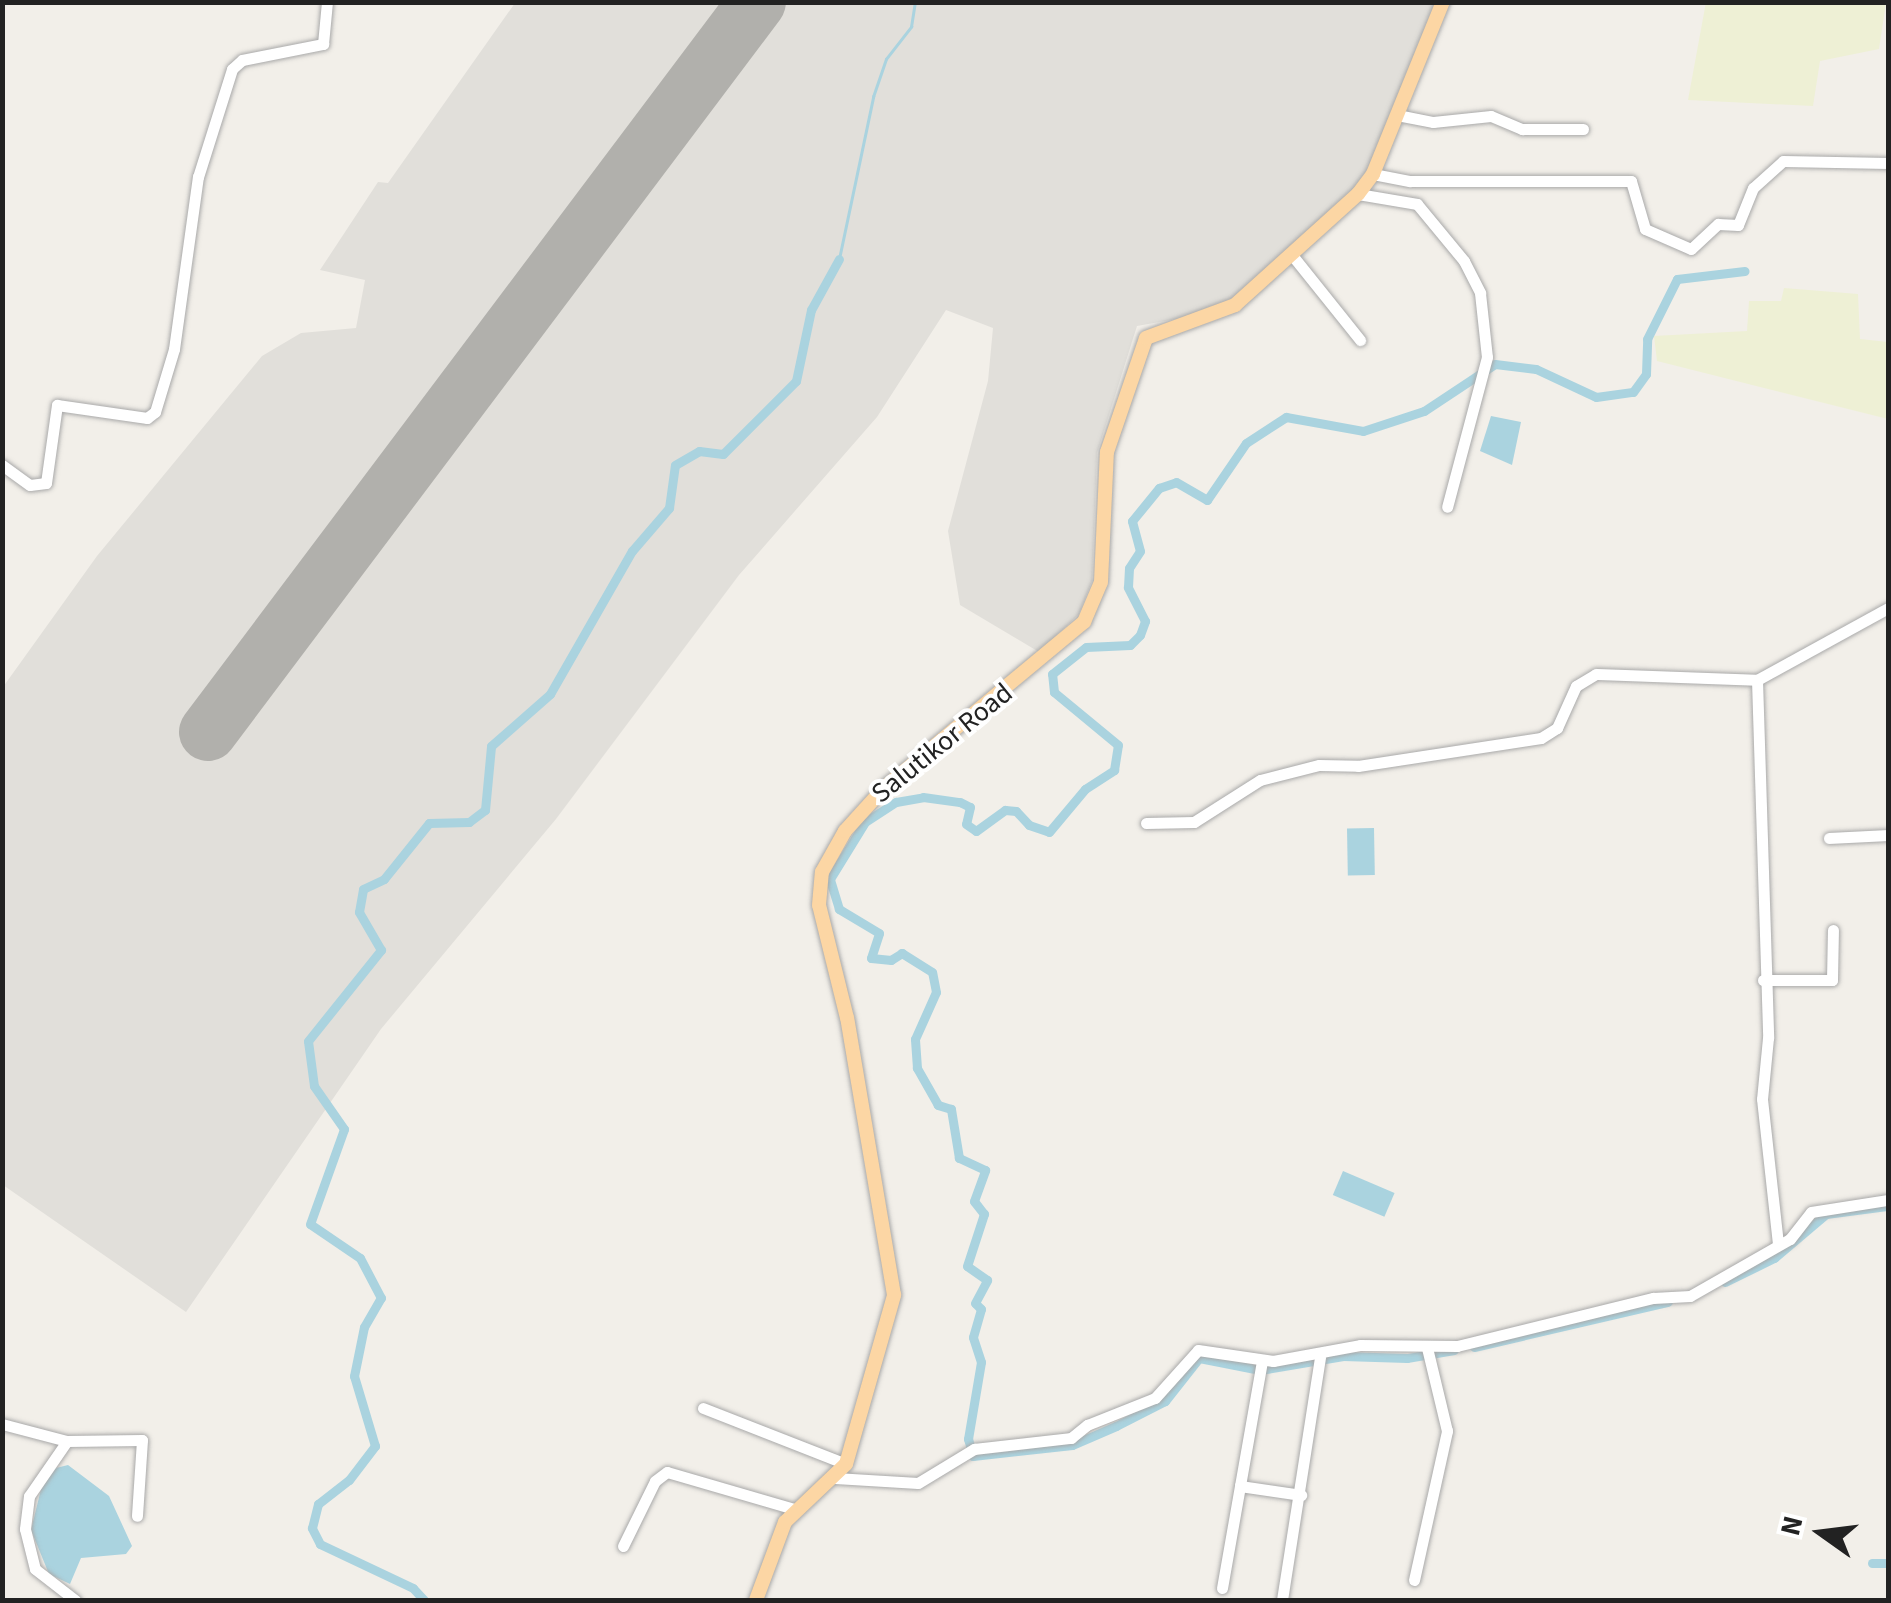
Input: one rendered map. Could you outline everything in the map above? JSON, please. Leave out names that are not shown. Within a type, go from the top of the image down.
[{"type":"main road","name":"Salutikor Road","points":[[756,1600],[785,1522],[846,1464],[894,1295],[848,1018],[818,895],[822,872],[846,830],[884,788],[1084,622],[1101,582],[1107,452],[1146,338],[1235,305],[1358,194],[1374,174],[1443,2]]},
{"type":"street","points":[[2,465],[30,485],[46,483],[58,405],[147,418],[154,412],[174,349],[198,176],[232,69],[242,60],[323,44],[326,2]]},
{"type":"street","points":[[1398,115],[1433,122],[1491,116],[1522,128],[1583,129]]},
{"type":"street","points":[[1374,174],[1427,182],[1631,180],[1645,229],[1691,249],[1718,224],[1738,225],[1754,188],[1783,162],[1888,163]]},
{"type":"street","points":[[1358,194],[1417,204],[1480,293],[1487,357],[1447,507]]},
{"type":"street","points":[[1292,255],[1360,340]]},
{"type":"street","points":[[1146,822],[1194,822],[1260,780],[1319,765],[1358,766],[1541,738],[1556,728],[1576,686],[1596,674],[1757,680],[1888,608]]},
{"type":"street","points":[[1757,680],[1763,980],[1768,1038],[1762,1099],[1778,1244]]},
{"type":"street","points":[[1829,838],[1888,835]]},
{"type":"street","points":[[1763,980],[1832,980],[1833,930]]},
{"type":"street","points":[[835,1478],[918,1483],[970,1451],[1071,1438],[1087,1425],[1155,1398],[1198,1350],[1262,1361],[1320,1357],[1360,1345],[1428,1348],[1690,1296],[1778,1244],[1811,1212],[1828,1205],[1888,1200]]},
{"type":"street","points":[[1414,1580],[1447,1431],[1428,1348]]},
{"type":"street","points":[[1282,1600],[1320,1357]]},
{"type":"street","points":[[1222,1588],[1262,1361]]},
{"type":"street","points":[[703,1408],[846,1464]]},
{"type":"street","points":[[2,1424],[67,1441],[142,1440],[137,1516]]},
{"type":"street","points":[[67,1441],[30,1496],[25,1529],[35,1569],[75,1600]]},
{"type":"street","points":[[623,1546],[655,1481],[668,1472],[798,1510]]},
{"type":"street","points":[[1240,1486],[1301,1495]]},
{"type":"shaded area","points":[[515,3],[1440,3],[1371,171],[1356,189],[1241,294],[1193,316],[1137,326],[1097,453],[1092,581],[1079,614],[1039,652],[960,605],[948,531],[988,381],[993,328],[946,310],[877,417],[739,575],[556,819],[381,1029],[186,1312],[3,1185],[3,687],[97,556],[262,356],[301,333],[356,328],[365,280],[320,270],[378,182],[388,183]]},
{"type":"green space","points":[[1706,2],[1886,3],[1879,49],[1820,61],[1813,106],[1688,100]]},
{"type":"green space","points":[[1784,288],[1858,294],[1860,339],[1888,342],[1888,419],[1657,361],[1654,336],[1747,331],[1749,301],[1781,301]]},
{"type":"water","points":[[1491,416],[1521,422],[1512,465],[1480,451]]},
{"type":"water","points":[[1347,828],[1374,828],[1375,875],[1348,875]]},
{"type":"water","points":[[1343,1171],[1395,1193],[1384,1217],[1333,1195]]},
{"type":"water","points":[[68,1465],[109,1496],[132,1546],[126,1554],[81,1558],[70,1584],[49,1574],[31,1530],[43,1481],[52,1469]]},
{"type":"waterway","points":[[839,259],[873,97],[886,59],[911,27],[915,2]]},
{"type":"waterway","points":[[424,1600],[413,1588],[320,1544],[312,1528],[318,1504],[349,1480],[375,1446],[354,1376],[364,1327],[381,1298],[360,1258],[310,1224],[344,1129],[314,1086],[308,1041],[381,950],[359,912],[363,889],[384,879],[429,823],[469,822],[485,810],[491,746],[550,694],[632,551],[669,508],[675,465],[699,451],[723,454],[796,381],[811,310],[839,259]]},
{"type":"waterway","points":[[1454,1350],[1407,1358],[1343,1356],[1260,1370],[1199,1358],[1165,1401],[1116,1426],[1072,1445],[973,1456],[968,1439],[981,1362],[973,1337],[981,1309],[975,1303],[987,1280],[967,1266],[984,1214],[974,1201],[985,1170],[959,1158],[951,1109],[938,1105],[917,1068],[915,1039],[936,992],[932,972],[902,953],[891,960],[871,958],[879,933],[839,909],[830,879],[865,822],[896,802],[923,797],[960,802],[970,807],[966,824],[976,831],[1005,810],[1016,811],[1029,825],[1049,832],[1085,789],[1114,770],[1118,745],[1054,692],[1052,674],[1086,647],[1130,645],[1140,635],[1145,621],[1128,587],[1129,568],[1140,551],[1132,521],[1159,488],[1176,482],[1207,500],[1246,443],[1286,417],[1363,431],[1424,411],[1495,364],[1536,369],[1596,397],[1633,392],[1646,374],[1647,339],[1677,279],[1745,271]]},
{"type":"waterway","points":[[1725,1282],[1774,1258],[1826,1214],[1888,1206]]},
{"type":"waterway","points":[[1474,1347],[1668,1302]]},
{"type":"waterway","points":[[1872,1563],[1888,1563]]},
{"type":"runway","points":[[208,732],[757,2]]}]
